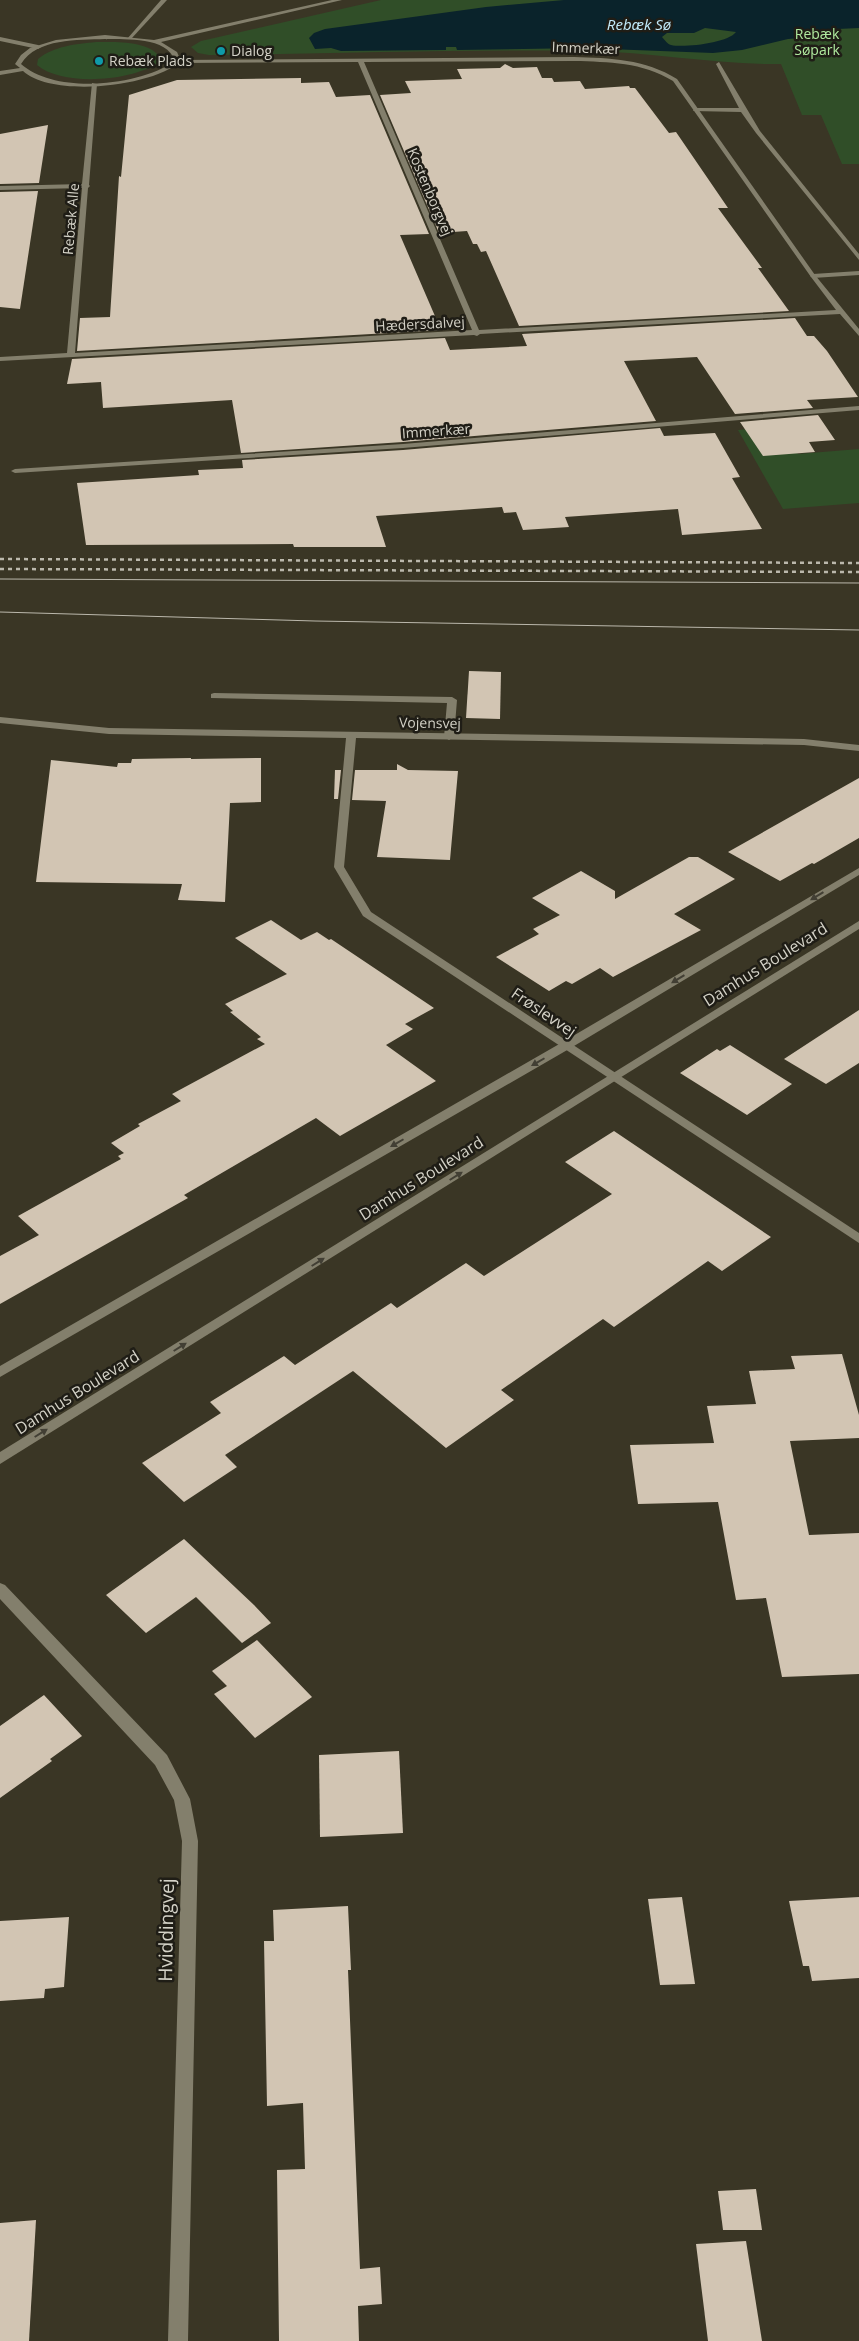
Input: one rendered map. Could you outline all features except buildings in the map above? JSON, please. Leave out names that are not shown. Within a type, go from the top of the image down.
[{"type":"street","points":[[129,38],[164,0]]},
{"type":"street","points":[[154,42],[339,0]]},
{"type":"street","points":[[80,38],[129,38],[154,42],[174,50],[178,55],[178,61],[172,68],[159,74],[126,82],[94,84],[48,81],[21,70],[18,64],[20,58],[38,47],[80,38]]},
{"type":"street","points":[[0,39],[38,47]]},
{"type":"street","name":"Kostenborgvej","points":[[360,60],[477,334]]},
{"type":"street","name":"Immerkær","points":[[178,61],[614,60],[642,65],[663,72],[675,80],[813,276],[858,332]]},
{"type":"street","points":[[719,64],[743,110],[758,132],[859,258]]},
{"type":"street","points":[[0,73],[21,70]]},
{"type":"street","name":"Rebæk Alle","points":[[71,355],[87,186],[94,84]]},
{"type":"street","points":[[695,110],[743,110]]},
{"type":"street","points":[[0,188],[87,186]]},
{"type":"street","points":[[813,276],[859,273]]},
{"type":"street","name":"Hædersdalvej","points":[[0,359],[477,334],[841,312]]},
{"type":"street","name":"Immerkær","points":[[15,471],[403,446],[859,408]]},
{"type":"street","points":[[214,696],[452,700],[448,737]]},
{"type":"street","name":"Vojensvej","points":[[0,720],[109,731],[804,742],[859,748]]},
{"type":"street","name":"Frøslevvej","points":[[351,735],[339,867],[367,914],[859,1239]]},
{"type":"street","name":"Damhus Boulevard","points":[[0,1372],[565,1046],[859,870]]},
{"type":"street","name":"Damhus Boulevard","points":[[0,1458],[859,924]]},
{"type":"street","name":"Hviddingvej","points":[[0,1589],[160,1760],[182,1799],[190,1841],[178,2341]]},
{"type":"green space","name":"Rebæk Søpark","points":[[381,0],[859,0],[859,164],[842,164],[821,115],[802,115],[781,64],[733,63],[588,51],[209,55],[198,53],[191,47],[201,41]]},
{"type":"green space","name":"Rebæk Plads","points":[[96,42],[122,42],[140,45],[155,52],[161,58],[158,63],[131,74],[97,79],[63,76],[49,72],[37,65],[38,59],[58,48]]},
{"type":"green space","points":[[780,426],[798,454],[859,449],[859,503],[783,509],[738,430]]},
{"type":"water","name":"Rebæk Sø","points":[[564,0],[859,0],[859,28],[838,29],[815,37],[788,39],[742,50],[713,53],[582,48],[457,50],[456,47],[446,47],[446,50],[341,51],[331,48],[315,49],[309,38],[314,33],[325,29],[486,7]],"holes":[[[705,28],[736,32],[715,42],[686,46],[667,43],[662,37],[667,33],[694,33]]]},
{"type":"tram line","points":[[0,579],[859,583]]},
{"type":"tram line","points":[[0,612],[315,621],[859,630]]},
{"type":"railway","points":[[0,559],[859,563]]},
{"type":"railway","points":[[0,569],[859,572]]},
{"type":"place","name":"Dialog","points":[[221,51]]},
{"type":"place","name":"Rebæk Plads","points":[[99,61]]}]
